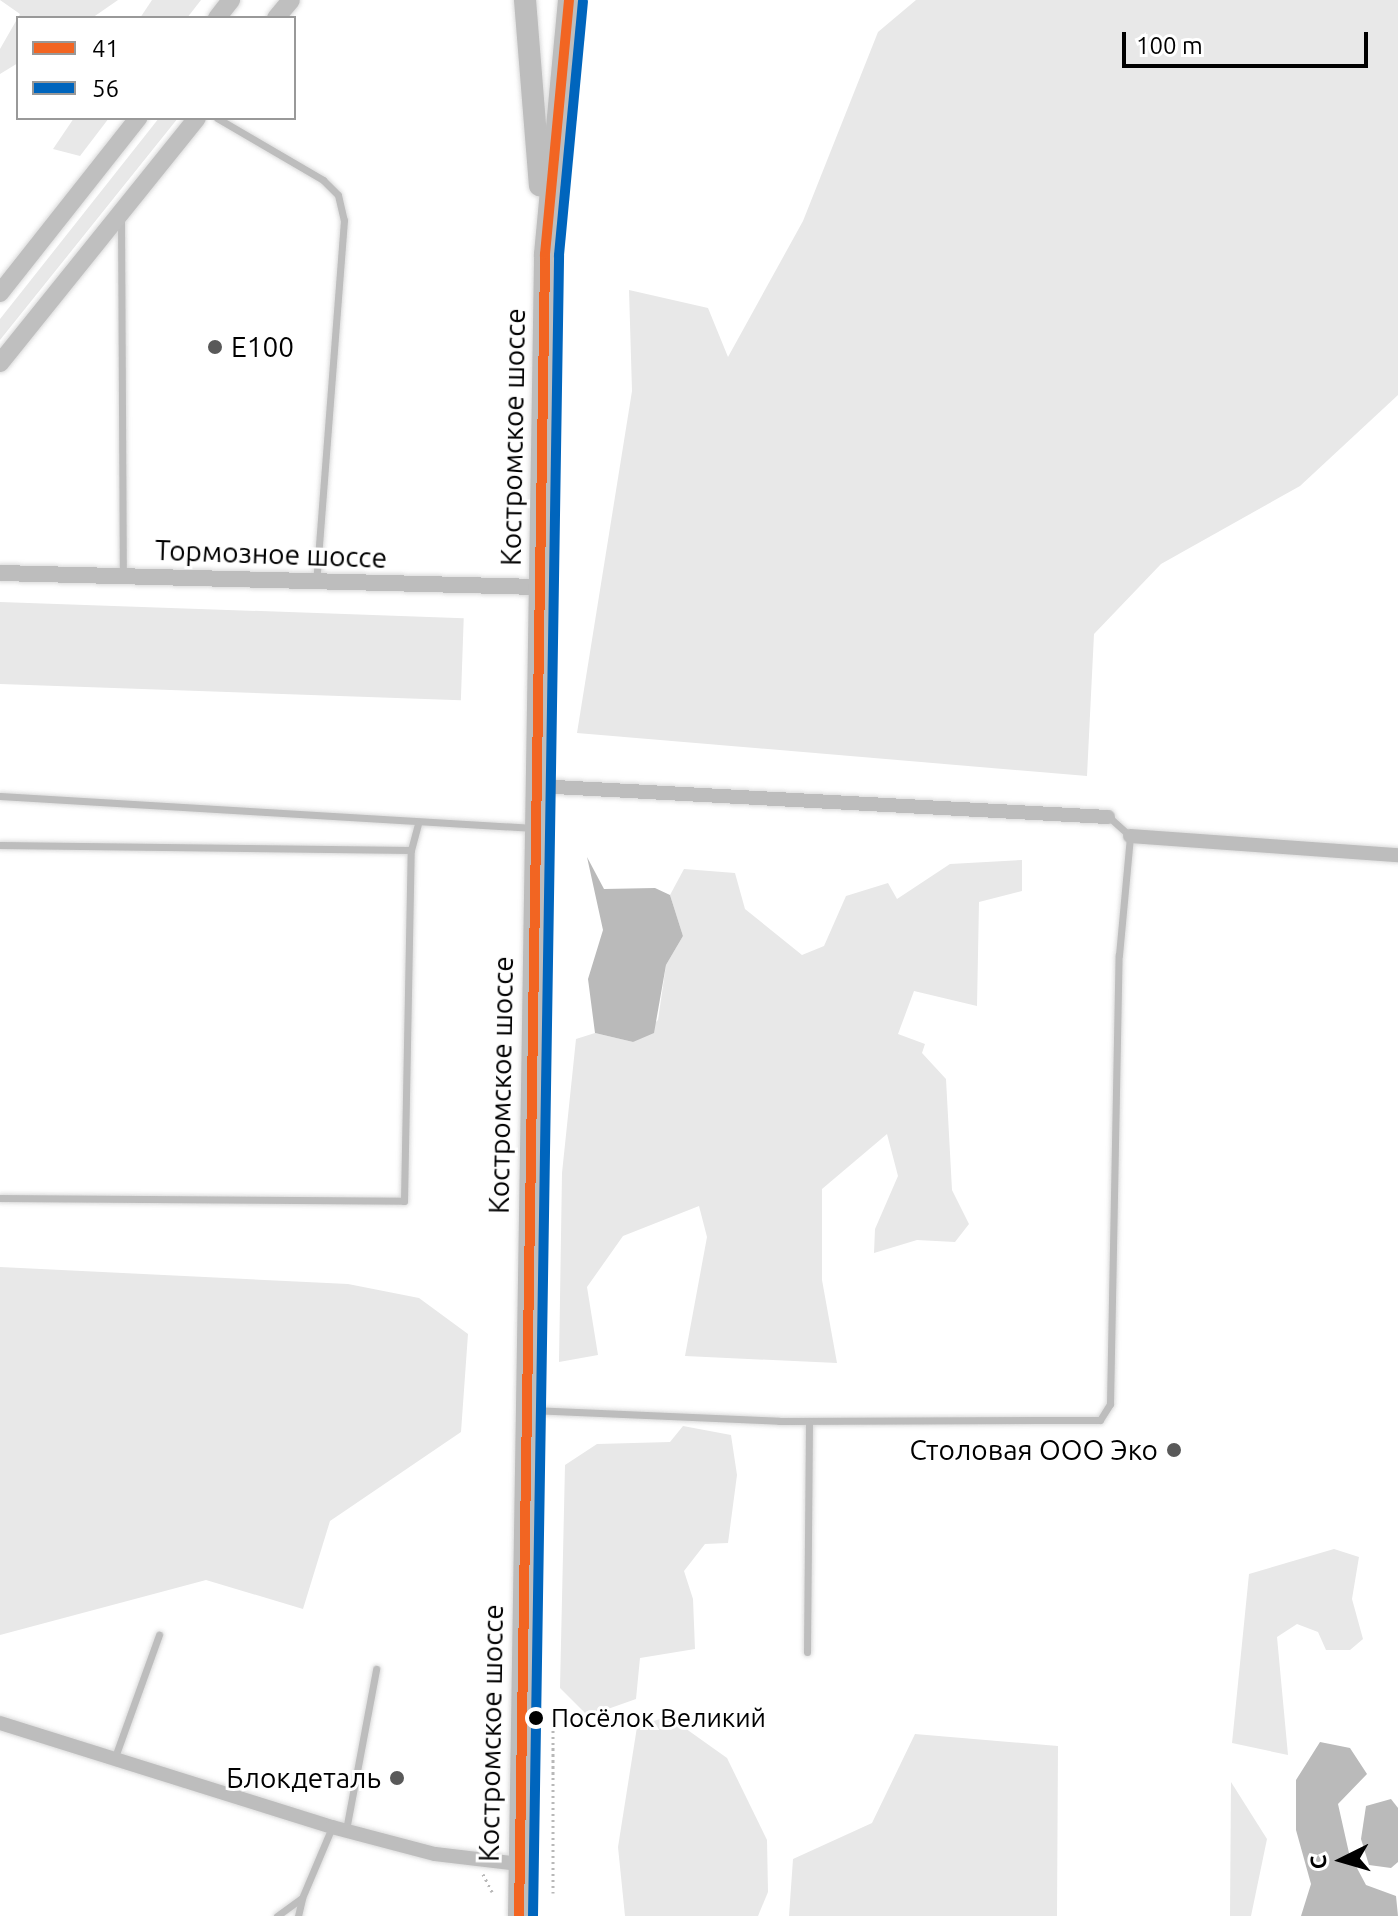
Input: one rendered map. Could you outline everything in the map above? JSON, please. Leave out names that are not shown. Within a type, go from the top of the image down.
[{"type":"highway","points":[[525,0],[545,254]]},
{"type":"highway","points":[[545,254],[569,0]]},
{"type":"highway","name":"Костромское шоссе","points":[[519,1916],[545,254]]},
{"type":"main road","points":[[219,16],[231,0]]},
{"type":"main road","points":[[278,16],[291,0]]},
{"type":"main road","points":[[0,293],[136,120]]},
{"type":"main road","points":[[0,363],[195,120]]},
{"type":"street","name":"Тормозное шоссе","points":[[0,573],[540,587]]},
{"type":"street","points":[[537,786],[1108,817]]},
{"type":"street","points":[[1130,836],[1398,855]]},
{"type":"street","points":[[0,1723],[339,1829],[435,1854],[519,1864]]},
{"type":"lane","points":[[220,120],[323,180],[338,195],[344,220],[316,581]]},
{"type":"lane","points":[[121,213],[123,576]]},
{"type":"lane","points":[[0,796],[418,824],[536,828]]},
{"type":"lane","points":[[525,1410],[809,1422],[1087,1425],[1110,1404],[1119,955],[1130,836],[1108,817]]},
{"type":"lane","points":[[0,1198],[404,1201],[411,850],[418,824]]},
{"type":"lane","points":[[0,845],[411,850]]},
{"type":"lane","points":[[807,1652],[809,1422]]},
{"type":"lane","points":[[115,1757],[159,1635]]},
{"type":"lane","points":[[298,1916],[302,1898],[339,1829],[376,1669]]},
{"type":"lane","points":[[277,1916],[302,1898]]},
{"type":"path","points":[[553,1718],[553,1893]]},
{"type":"shaded area","points":[[0,0],[118,0],[95,16],[20,14]]},
{"type":"shaded area","points":[[152,0],[201,0],[189,16],[141,16]]},
{"type":"shaded area","points":[[916,0],[1398,0],[1398,395],[1300,486],[1161,564],[1094,634],[1087,776],[577,733],[632,391],[629,290],[708,308],[728,357],[803,221],[878,32]]},
{"type":"shaded area","points":[[16,21],[16,64],[0,74],[0,49]]},
{"type":"shaded area","points":[[73,120],[107,120],[80,156],[53,149]]},
{"type":"shaded area","points":[[157,120],[176,120],[0,340],[0,319]]},
{"type":"shaded area","points":[[0,602],[464,618],[461,700],[0,684]]},
{"type":"shaded area","points":[[587,857],[604,889],[655,888],[670,895],[683,936],[666,965],[654,1033],[633,1042],[595,1033],[588,979],[603,930]]},
{"type":"shaded area","points":[[1022,860],[1022,891],[979,902],[977,1006],[914,991],[898,1034],[925,1044],[922,1053],[946,1079],[952,1190],[969,1224],[955,1242],[917,1240],[874,1253],[875,1229],[898,1176],[887,1134],[822,1189],[822,1280],[837,1363],[685,1356],[707,1237],[699,1206],[623,1236],[587,1287],[598,1355],[559,1362],[562,1173],[576,1039],[595,1033],[633,1042],[658,1020],[666,965],[683,936],[670,895],[684,869],[735,873],[745,909],[802,955],[824,946],[846,896],[888,883],[897,899],[950,864]]},
{"type":"shaded area","points":[[0,1267],[348,1284],[419,1298],[468,1334],[461,1432],[330,1521],[303,1609],[206,1580],[0,1635]]},
{"type":"shaded area","points":[[683,1426],[731,1435],[737,1475],[728,1543],[705,1544],[684,1571],[693,1599],[695,1649],[640,1658],[636,1699],[588,1716],[560,1688],[565,1465],[597,1444],[670,1442]]},
{"type":"shaded area","points":[[1334,1549],[1359,1557],[1352,1599],[1363,1639],[1350,1650],[1326,1650],[1318,1632],[1297,1624],[1277,1637],[1288,1755],[1232,1743],[1249,1574]]},
{"type":"shaded area","points":[[668,1716],[727,1758],[767,1840],[768,1892],[758,1916],[625,1916],[618,1847],[637,1727]]},
{"type":"shaded area","points":[[915,1734],[1058,1746],[1057,1916],[789,1916],[793,1859],[872,1823]]},
{"type":"shaded area","points":[[1320,1742],[1350,1748],[1367,1774],[1338,1804],[1349,1853],[1366,1885],[1396,1896],[1398,1916],[1301,1916],[1311,1884],[1296,1830],[1296,1780]]},
{"type":"shaded area","points":[[1231,1782],[1267,1839],[1251,1916],[1230,1916]]},
{"type":"shaded area","points":[[1391,1799],[1398,1808],[1398,1862],[1391,1868],[1369,1865],[1361,1839],[1366,1806]]},
{"type":"transit line","name":"41","points":[[519,1916],[545,254],[569,0]]},
{"type":"transit line","name":"56","points":[[533,1916],[559,255],[583,1]]},
{"type":"place","name":"E100","points":[[215,347]]},
{"type":"place","name":"Столовая ООО Эко","points":[[1174,1450]]},
{"type":"place","name":"Посёлок Великий","points":[[536,1718]]},
{"type":"place","name":"Блокдеталь","points":[[397,1778]]}]
